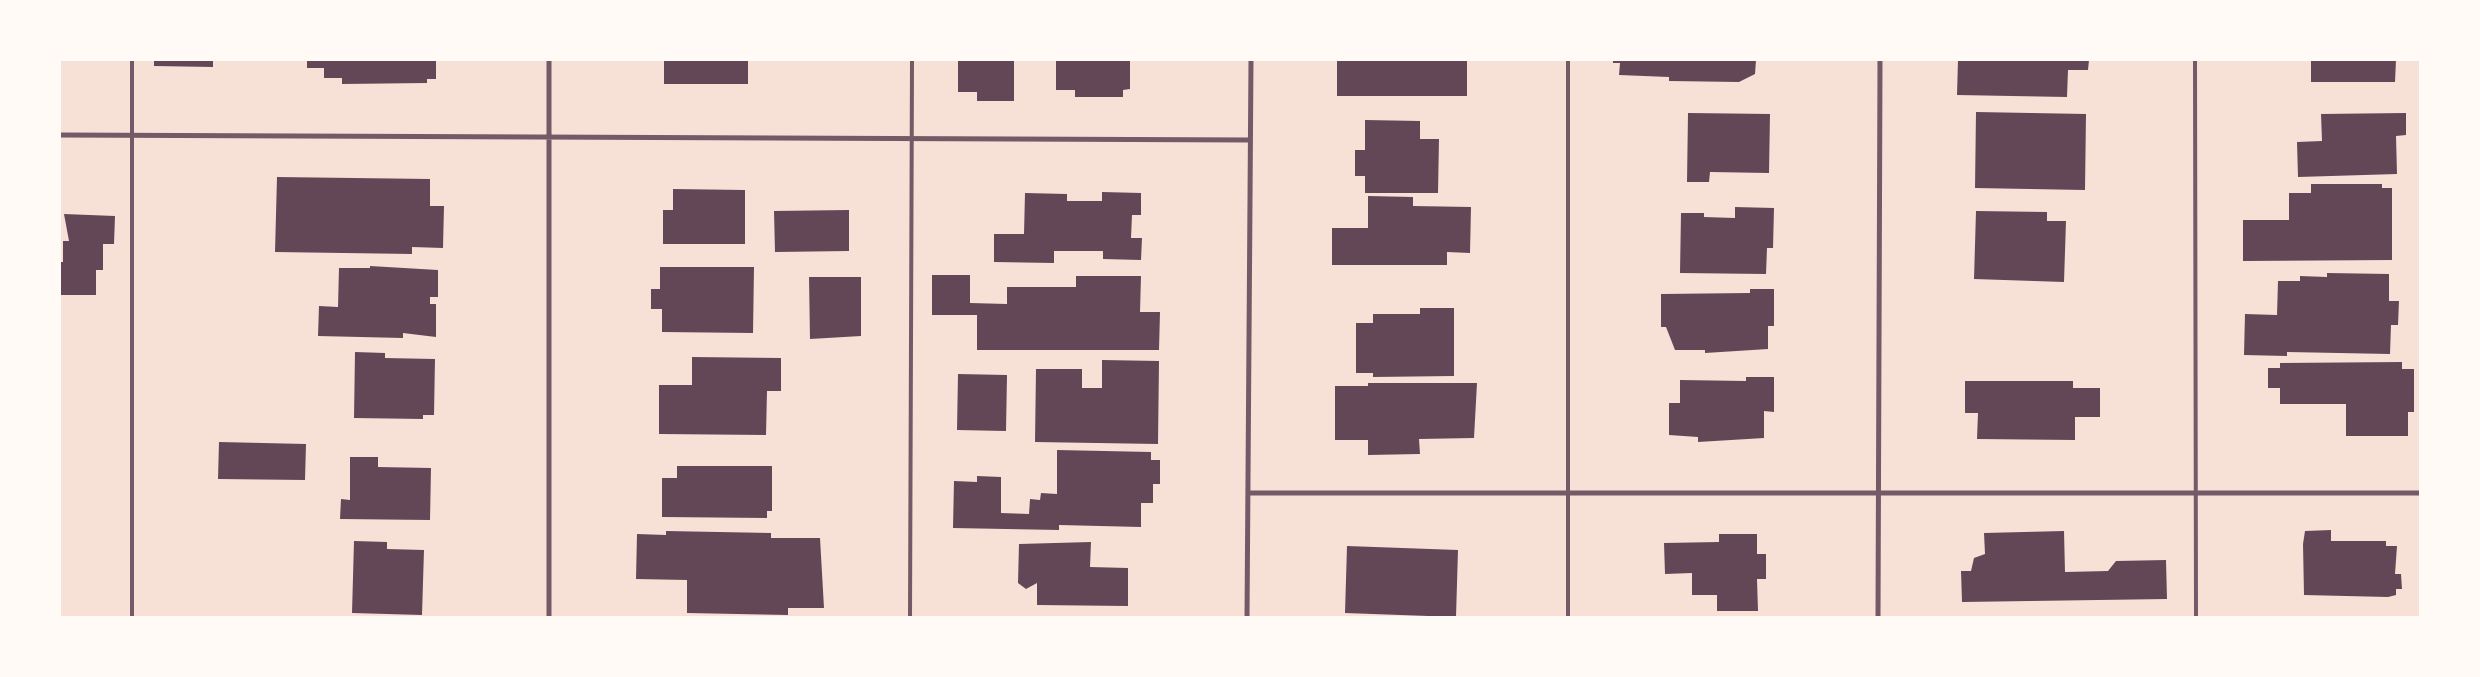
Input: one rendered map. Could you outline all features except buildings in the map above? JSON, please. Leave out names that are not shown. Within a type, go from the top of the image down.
[{"type":"street","points":[[549,60],[549,617]]},
{"type":"street","points":[[1247,617],[1250,60]]},
{"type":"street","points":[[1878,617],[1880,60]]},
{"type":"street","points":[[60,134],[1250,140]]},
{"type":"street","points":[[1248,493],[2420,493]]},
{"type":"lane","points":[[132,60],[132,617]]},
{"type":"lane","points":[[910,617],[912,60]]},
{"type":"lane","points":[[1568,60],[1568,617]]},
{"type":"lane","points":[[2195,60],[2196,617]]}]
